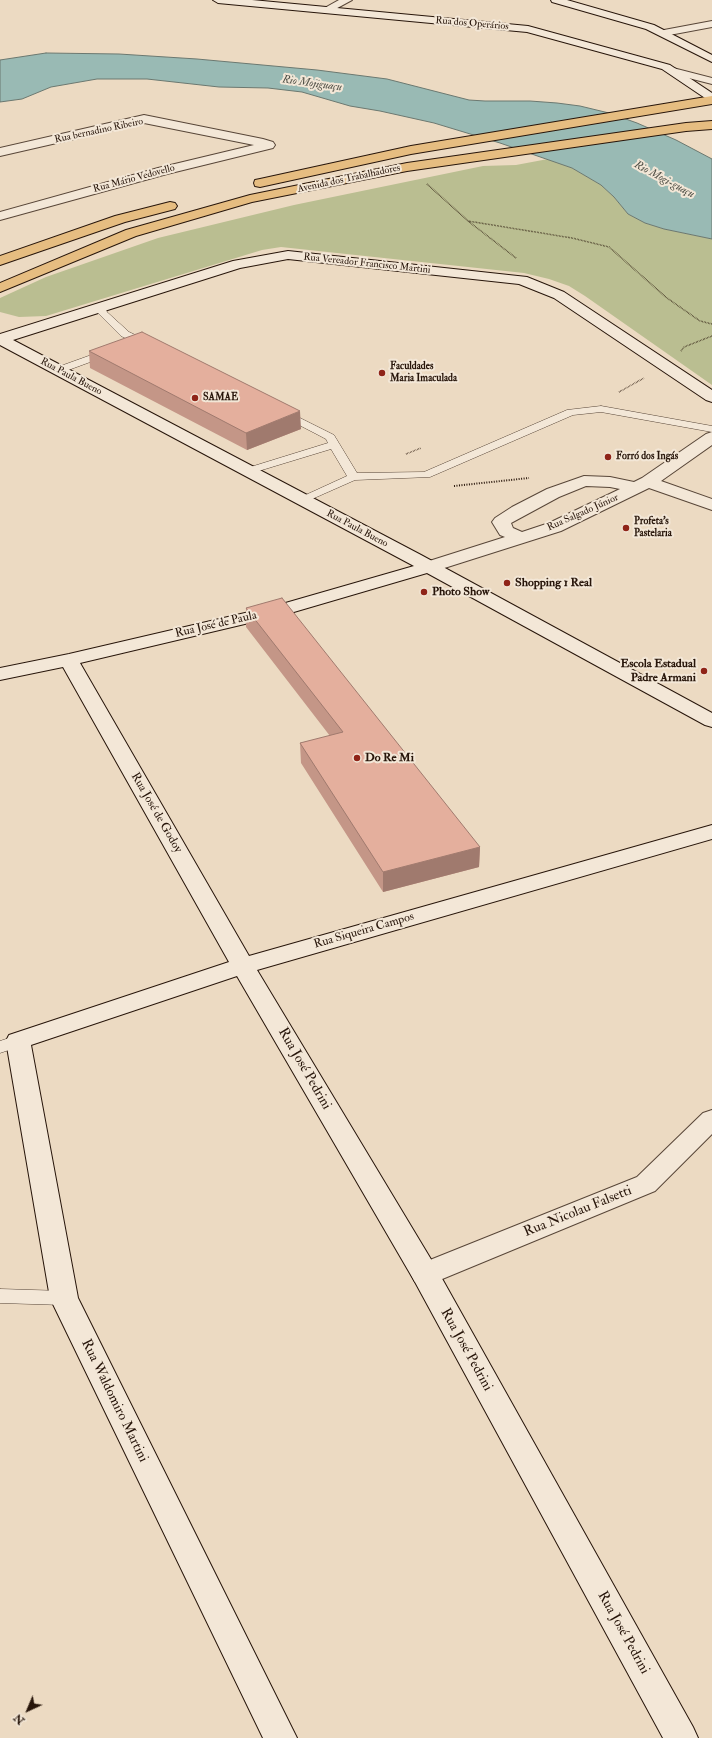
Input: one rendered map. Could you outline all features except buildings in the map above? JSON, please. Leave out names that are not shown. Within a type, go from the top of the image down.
[{"type":"main road","name":"Rua dos Operários","points":[[218,0],[528,29],[666,67],[712,99]]},
{"type":"main road","points":[[326,10],[346,0]]},
{"type":"main road","points":[[556,0],[650,27],[712,59]]},
{"type":"main road","points":[[664,33],[712,24]]},
{"type":"main road","points":[[673,71],[712,81]]},
{"type":"main road","name":"Avenida dos Trabalhadores","points":[[245,187],[290,175],[410,150],[712,99]]},
{"type":"main road","name":"Rua bernadino Ribeiro","points":[[0,152],[144,120],[269,145]]},
{"type":"main road","name":"Avenida dos Trabalhadores","points":[[0,288],[131,233],[250,199],[407,167],[669,129],[712,125]]},
{"type":"main road","name":"Rua Mário Vedovello","points":[[0,216],[163,171],[269,145]]},
{"type":"main road","points":[[0,261],[120,219],[179,204]]},
{"type":"main road","name":"Rua Vereador Francisco Martini","points":[[0,339],[238,264],[288,255],[522,280],[559,295],[712,397]]},
{"type":"main road","name":"Rua Paula Bueno","points":[[0,339],[429,567],[712,721]]},
{"type":"main road","name":"Rua Salgado Júnior","points":[[429,567],[555,527],[643,485],[712,437]]},
{"type":"main road","points":[[520,538],[506,531],[501,522],[553,493],[584,481],[643,485],[712,505]]},
{"type":"main road","name":"Rua José de Paula","points":[[0,674],[69,660],[280,610],[429,567]]},
{"type":"main road","name":"Rua José de Godoy","points":[[69,660],[243,966]]},
{"type":"main road","name":"Rua Siqueira Campos","points":[[9,1044],[243,966],[712,832]]},
{"type":"main road","name":"Rua José Pedrini","points":[[243,966],[425,1274],[681,1738]]},
{"type":"main road","name":"Rua Waldomiro Martini","points":[[9,1044],[64,1298],[280,1738]]},
{"type":"main road","name":"Rua Nicolau Falsetti","points":[[425,1274],[646,1184],[712,1118]]},
{"type":"lane","points":[[100,307],[103,313],[125,334],[161,352]]},
{"type":"lane","points":[[59,370],[140,341]]},
{"type":"lane","points":[[274,408],[330,437],[353,477]]},
{"type":"lane","points":[[303,500],[353,477],[428,474],[571,412],[600,409],[712,430]]},
{"type":"lane","points":[[248,471],[335,444]]},
{"type":"lane","points":[[0,1296],[64,1298]]},
{"type":"path","points":[[427,184],[468,221],[540,277],[544,290]]},
{"type":"path","points":[[468,221],[572,238],[609,247],[667,298],[700,321],[712,324]]},
{"type":"path","points":[[587,411],[668,368],[684,347],[712,336]]},
{"type":"path","points":[[428,474],[439,485],[454,486],[532,478]]},
{"type":"green space","points":[[548,159],[572,168],[601,185],[614,197],[628,214],[645,223],[664,229],[712,239],[712,385],[585,296],[569,286],[549,279],[524,273],[281,247],[262,250],[46,316],[19,317],[0,312],[0,298],[46,277],[158,238],[294,205],[483,166],[516,165]]},
{"type":"water","points":[[46,53],[119,54],[197,59],[317,70],[387,79],[469,100],[557,103],[580,106],[609,113],[676,140],[712,159],[712,239],[664,229],[645,223],[628,214],[614,197],[601,185],[572,168],[500,143],[434,123],[350,106],[302,92],[268,88],[219,87],[147,79],[97,79],[51,87],[22,99],[0,102],[0,60]]},
{"type":"place","name":"Faculdades Maria Imaculada","points":[[382,373]]},
{"type":"place","name":"SAMAE","points":[[195,398]]},
{"type":"place","name":"Forró dos Ingás","points":[[608,457]]},
{"type":"place","name":"Profeta's Pastelaria","points":[[626,528]]},
{"type":"place","name":"Shopping 1 Real","points":[[507,583]]},
{"type":"place","name":"Photo Show","points":[[424,592]]},
{"type":"place","name":"Escola Estadual Padre Armani","points":[[704,671]]},
{"type":"place","name":"Do Re Mi","points":[[357,758]]},
{"type":"water label","name":"Rio Mojiguaçu","points":[[312,84]]},
{"type":"water label","name":"Rio Mogi-guaçu","points":[[664,180]]}]
